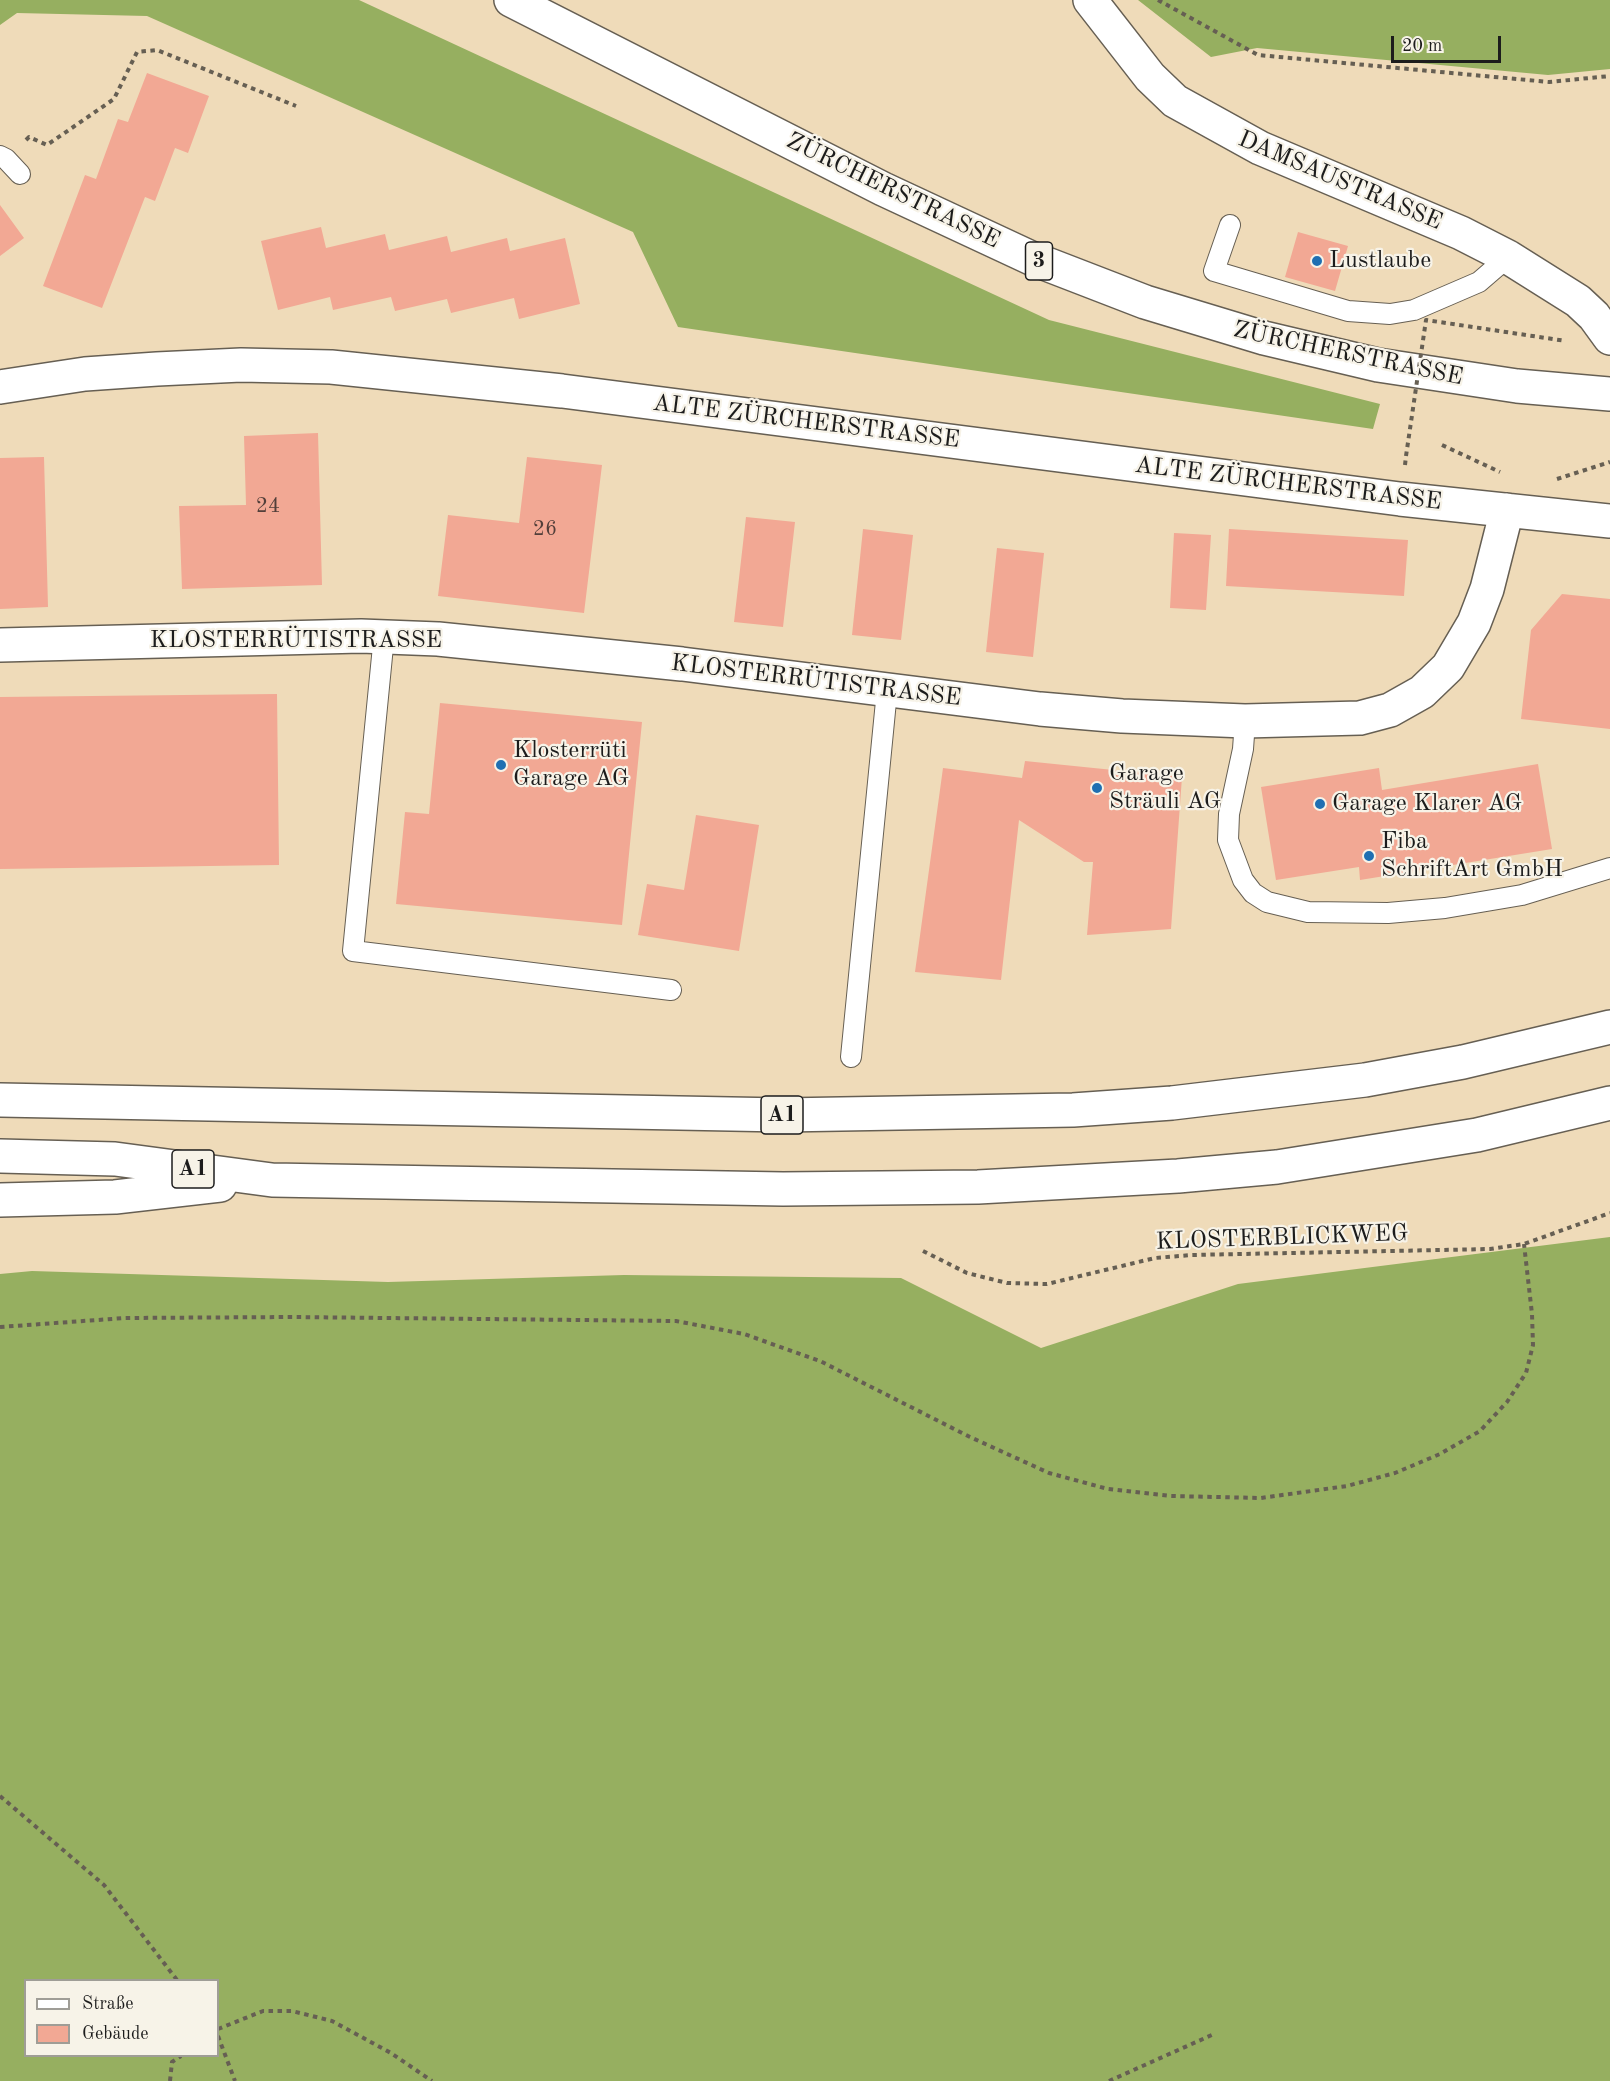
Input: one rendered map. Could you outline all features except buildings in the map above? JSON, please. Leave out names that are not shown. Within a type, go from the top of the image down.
[{"type":"main road","name":"ZÜRCHERSTRASSE","points":[[511,0],[883,189],[1031,258],[1145,302],[1264,339],[1378,365],[1517,386],[1610,393]]},
{"type":"main road","name":"DAMSAUSTRASSE","points":[[1090,0],[1150,77],[1175,101],[1206,121],[1260,148],[1461,233],[1508,257],[1578,301],[1594,316],[1610,338]]},
{"type":"main road","name":"ALTE ZÜRCHERSTRASSE","points":[[0,387],[85,374],[157,369],[241,365],[331,367],[574,393],[1610,521]]},
{"type":"main road","name":"KLOSTERRÜTISTRASSE","points":[[0,645],[384,636],[438,639],[682,664],[887,691],[1098,714],[1245,721],[1360,718],[1390,710],[1422,692],[1448,667],[1474,623],[1496,560],[1507,510]]},
{"type":"main road","name":"A1","points":[[0,1101],[783,1115],[1073,1110],[1183,1102],[1365,1080],[1463,1062],[1610,1027]]},
{"type":"main road","name":"A1","points":[[0,1156],[115,1159],[272,1180],[783,1189],[1077,1183],[1277,1167],[1377,1153],[1477,1135],[1610,1103]]},
{"type":"main road","name":"A1","points":[[0,1200],[115,1197],[272,1180]]},
{"type":"lane","points":[[3,157],[20,174]]},
{"type":"lane","points":[[1230,225],[1214,272],[1328,307],[1358,312],[1390,314],[1414,310],[1479,282],[1508,257]]},
{"type":"lane","points":[[384,636],[353,951],[671,990]]},
{"type":"lane","points":[[851,1057],[887,691]]},
{"type":"lane","points":[[1245,721],[1243,749],[1228,814],[1228,840],[1243,880],[1253,893],[1266,902],[1308,912],[1388,913],[1445,908],[1522,895],[1610,868]]},
{"type":"path","points":[[1158,0],[1258,55],[1550,82],[1610,76]]},
{"type":"path","points":[[3,157],[29,137],[47,145],[114,99],[137,52],[156,50],[296,106]]},
{"type":"path","points":[[1406,456],[1426,320],[1566,341]]},
{"type":"path","points":[[1442,445],[1506,476]]},
{"type":"path","name":"KLOSTERBLICKWEG","points":[[923,1251],[967,1273],[1007,1283],[1047,1284],[1155,1258],[1191,1255],[1459,1251],[1524,1244],[1610,1213]]},
{"type":"path","points":[[0,1327],[125,1318],[292,1317],[676,1321],[744,1334],[820,1361],[970,1437],[1049,1473],[1108,1489],[1171,1496],[1261,1498],[1347,1486],[1395,1473],[1440,1454],[1480,1431],[1507,1402],[1526,1373],[1533,1345],[1524,1244]]},
{"type":"path","points":[[0,1796],[104,1885],[176,1979]]},
{"type":"path","points":[[219,2029],[263,2011],[292,2011],[332,2021],[391,2053],[432,2081]]},
{"type":"path","points":[[1109,2081],[1215,2034]]},
{"type":"path","points":[[219,2039],[235,2081]]},
{"type":"path","points":[[170,2081],[172,2062],[178,2057]]},
{"type":"green space","points":[[0,0],[359,0],[1049,320],[1380,404],[1373,429],[678,327],[633,232],[147,16],[17,13],[0,25]]},
{"type":"green space","points":[[1138,0],[1610,0],[1610,69],[1548,75],[1257,48],[1211,57]]},
{"type":"green space","points":[[1610,1237],[1610,2081],[0,2081],[0,1274],[32,1271],[388,1282],[624,1275],[901,1278],[1041,1348],[1238,1284]]},
{"type":"place","name":"Lustlaube","points":[[1317,261]]},
{"type":"place","name":"Klosterrüti Garage AG","points":[[501,765]]},
{"type":"place","name":"Garage Sträuli AG","points":[[1097,788]]},
{"type":"place","name":"Garage Klarer AG","points":[[1320,804]]},
{"type":"place","name":"Fiba SchriftArt GmbH","points":[[1369,856]]}]
